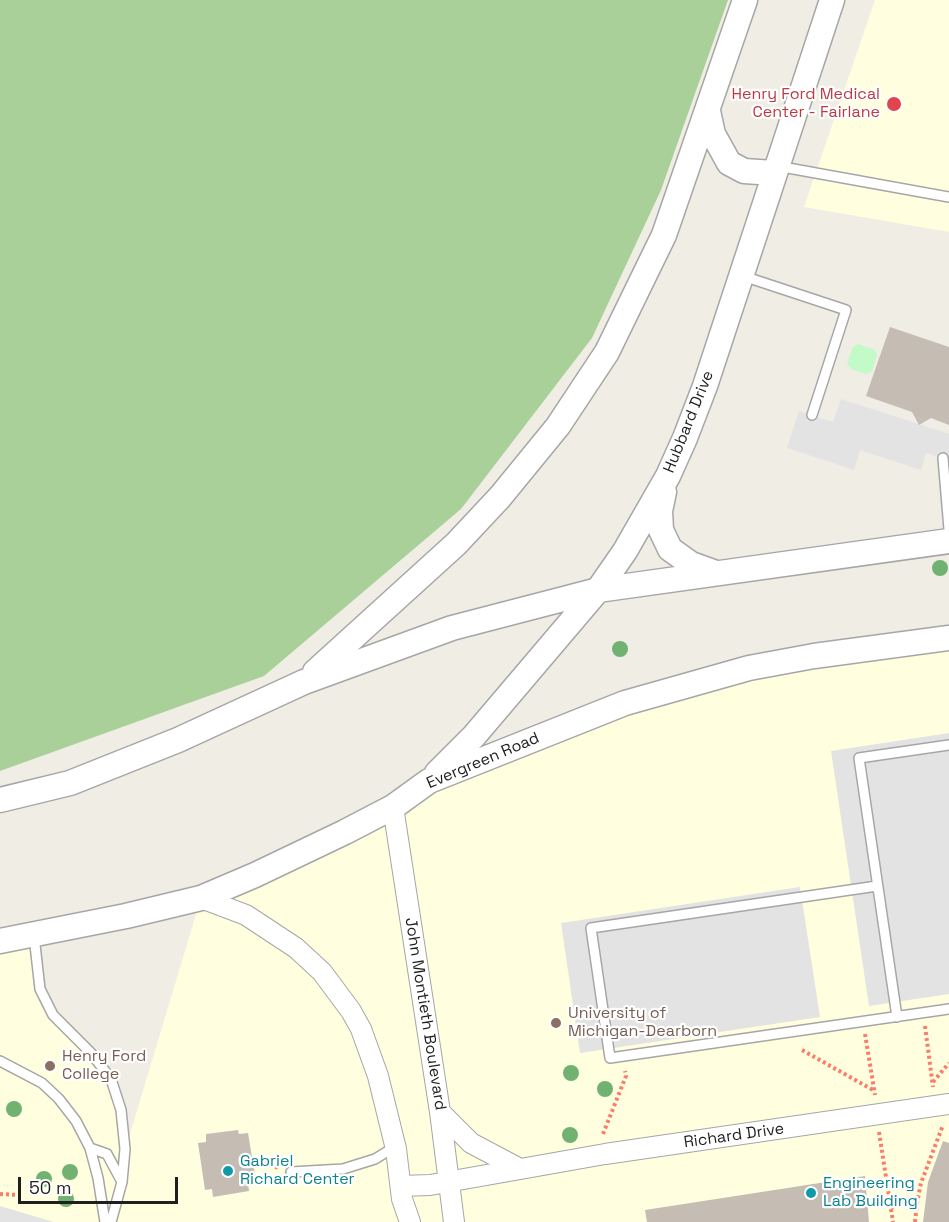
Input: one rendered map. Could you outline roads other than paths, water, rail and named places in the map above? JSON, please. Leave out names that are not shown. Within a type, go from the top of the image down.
[{"type":"street","points":[[304,682],[456,544],[500,497],[558,426],[607,352],[664,235],[745,0]]},
{"type":"street","name":"Hubbard Drive","points":[[429,781],[474,736],[598,590],[625,551],[668,476],[705,386],[832,0]]},
{"type":"street","points":[[708,111],[713,134],[729,163],[744,171],[776,169]]},
{"type":"street","points":[[668,476],[660,511],[661,530],[670,549],[691,564],[716,573]]},
{"type":"street","points":[[0,800],[70,783],[178,740],[304,682],[452,628],[598,590],[949,541]]},
{"type":"street","name":"Evergreen Road","points":[[0,940],[34,935],[201,898],[301,854],[393,807],[429,781],[625,703],[749,668],[949,639]]},
{"type":"street","name":"John Montieth Boulevard","points":[[393,807],[440,1112],[454,1222]]},
{"type":"street","points":[[201,898],[246,915],[277,934],[322,972],[338,992],[361,1029],[378,1076],[396,1146],[402,1199],[410,1222]]},
{"type":"street","points":[[440,1112],[471,1143],[520,1169]]},
{"type":"street","name":"Richard Drive","points":[[401,1186],[430,1185],[605,1154],[947,1113]]},
{"type":"lane","points":[[776,169],[949,197]]},
{"type":"lane","points":[[741,276],[846,310],[812,415]]},
{"type":"lane","points":[[943,458],[949,529]]},
{"type":"lane","points":[[897,1017],[859,758],[949,745]]},
{"type":"lane","points":[[877,886],[591,928],[610,1058],[949,1009]]},
{"type":"lane","points":[[34,935],[40,989],[53,1015],[91,1053],[111,1079],[121,1110],[125,1149],[122,1182],[111,1222]]},
{"type":"lane","points":[[0,1061],[42,1083],[59,1099],[76,1121],[90,1148],[98,1178],[105,1222]]},
{"type":"lane","points":[[291,1172],[343,1169],[375,1159],[396,1146]]},
{"type":"lane","points":[[90,1148],[107,1154],[122,1182]]},
{"type":"place","name":"Henry Ford Medical Center - Fairlane","points":[[894,104]]},
{"type":"place","name":"University of Michigan-Dearborn","points":[[556,1023]]},
{"type":"place","name":"Henry Ford College","points":[[50,1066]]},
{"type":"place","name":"Gabriel Richard Center","points":[[228,1171]]},
{"type":"place","name":"Engineering Lab Building","points":[[811,1193]]}]
